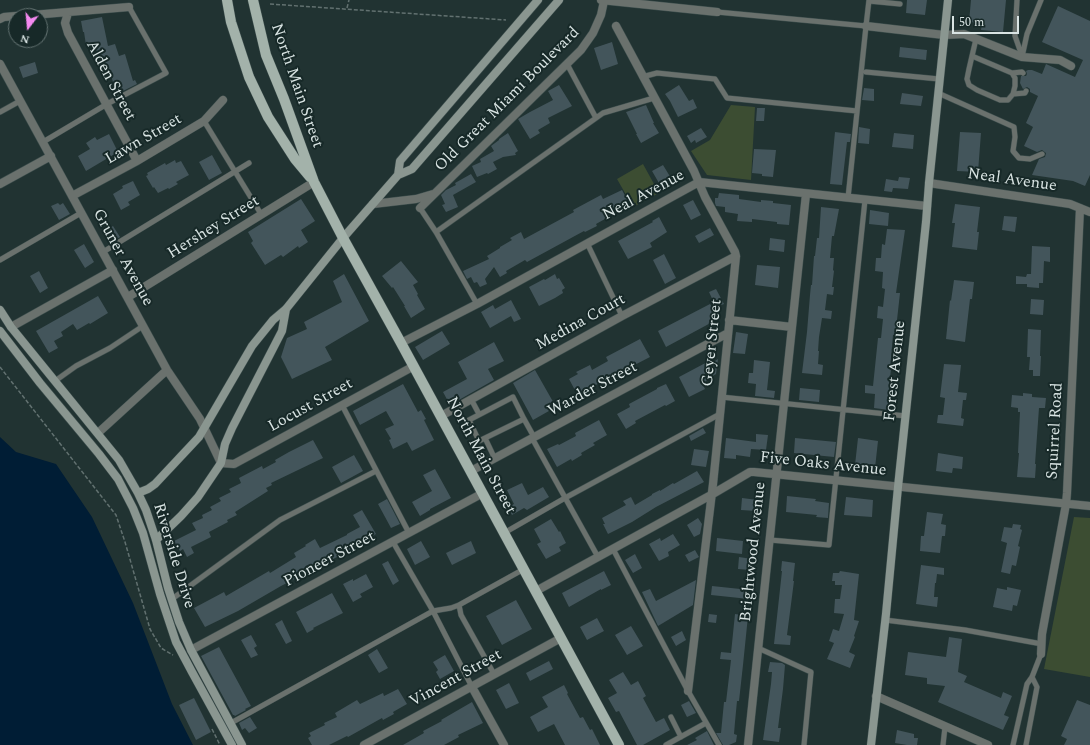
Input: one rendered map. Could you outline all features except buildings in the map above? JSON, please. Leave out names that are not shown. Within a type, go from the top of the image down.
[{"type":"main road","name":"North Main Street","points":[[226,0],[231,22],[249,77],[268,117],[295,159],[314,182]]},
{"type":"main road","name":"North Main Street","points":[[253,0],[266,55],[284,99],[314,182],[619,745]]},
{"type":"main road","points":[[398,175],[400,161],[538,0]]},
{"type":"main road","points":[[138,493],[148,490],[160,480],[199,437],[252,346],[273,320],[286,309],[343,238],[398,175],[412,169],[559,0]]},
{"type":"main road","name":"Forest Avenue","points":[[871,745],[948,0]]},
{"type":"main road","points":[[156,540],[198,497],[221,463],[225,444],[232,428],[282,331],[286,309]]},
{"type":"main road","name":"Riverside Drive","points":[[0,310],[11,327],[119,460],[138,493],[146,510],[156,540],[163,570],[179,622],[191,650],[242,745]]},
{"type":"main road","name":"Riverside Drive","points":[[0,331],[118,479],[133,508],[143,533],[160,594],[176,642],[232,745]]},
{"type":"street","points":[[602,0],[717,12]]},
{"type":"street","name":"Old Great Miami Boulevard","points":[[420,208],[581,50],[593,33],[601,15],[602,0]]},
{"type":"street","points":[[48,14],[129,7]]},
{"type":"street","name":"Alden Street","points":[[68,13],[65,23],[68,33],[137,161]]},
{"type":"street","points":[[616,26],[699,182],[736,256]]},
{"type":"street","points":[[866,26],[944,35],[964,34],[1022,57],[1060,60],[1071,66]]},
{"type":"street","name":"Gruner Avenue","points":[[0,64],[167,370],[205,427],[221,463]]},
{"type":"street","name":"Lawn Street","points":[[72,196],[137,161],[204,121],[223,100]]},
{"type":"street","points":[[0,184],[51,156]]},
{"type":"street","name":"Hershey Street","points":[[128,298],[314,182]]},
{"type":"street","name":"Neal Avenue","points":[[401,343],[477,304],[699,182],[927,206]]},
{"type":"street","name":"Neal Avenue","points":[[929,184],[1070,204],[1090,212]]},
{"type":"street","name":"Old Great Miami Boulevard","points":[[373,204],[423,198],[436,193]]},
{"type":"street","name":"Brightwood Avenue","points":[[748,745],[806,194]]},
{"type":"street","name":"Squirrel Road","points":[[1041,654],[1042,634],[1066,504],[1080,208]]},
{"type":"street","name":"Medina Court","points":[[441,416],[622,316],[736,256]]},
{"type":"street","name":"Geyer Street","points":[[688,691],[720,414],[736,256]]},
{"type":"street","points":[[11,327],[113,270]]},
{"type":"street","points":[[729,320],[792,327]]},
{"type":"street","name":"Warder Street","points":[[471,472],[728,333]]},
{"type":"street","name":"Locust Street","points":[[221,463],[234,464],[414,366]]},
{"type":"street","points":[[98,433],[167,370]]},
{"type":"street","name":"Five Oaks Avenue","points":[[536,591],[750,472],[1090,506]]},
{"type":"street","name":"Pioneer Street","points":[[191,650],[483,493]]},
{"type":"street","name":"Vincent Street","points":[[364,745],[561,638]]},
{"type":"street","points":[[472,686],[504,745]]},
{"type":"street","points":[[876,696],[988,745]]},
{"type":"lane","points":[[848,198],[869,0],[900,4]]},
{"type":"lane","points":[[1017,0],[1015,36],[1022,57]]},
{"type":"lane","points":[[1022,57],[1026,34],[1040,0]]},
{"type":"lane","points":[[43,142],[107,104],[166,73],[129,7]]},
{"type":"lane","points":[[717,12],[866,26]]},
{"type":"lane","points":[[976,39],[967,79],[969,85],[1000,100],[1008,100],[1013,94],[1015,86],[1015,78],[1012,73]]},
{"type":"lane","points":[[972,56],[1012,73],[1023,73]]},
{"type":"lane","points":[[567,64],[596,118]]},
{"type":"lane","points":[[642,77],[657,72],[715,79],[727,98],[857,111]]},
{"type":"lane","points":[[866,72],[939,79]]},
{"type":"lane","points":[[1013,94],[1025,94],[1026,91]]},
{"type":"lane","points":[[938,93],[1014,127],[1015,137],[1013,151],[1019,158],[1030,159],[1042,154]]},
{"type":"lane","points":[[436,232],[596,118],[603,114],[654,98]]},
{"type":"lane","points":[[0,112],[20,101]]},
{"type":"lane","points":[[204,121],[261,214]]},
{"type":"lane","points":[[103,252],[249,163]]},
{"type":"lane","points":[[770,540],[830,545],[865,200]]},
{"type":"lane","points":[[420,208],[436,232],[477,304]]},
{"type":"lane","points":[[0,260],[81,213]]},
{"type":"lane","points":[[587,243],[622,316]]},
{"type":"lane","points":[[55,381],[76,366],[110,348],[143,326]]},
{"type":"lane","points":[[721,397],[906,416]]},
{"type":"lane","points":[[524,419],[479,441],[468,420],[513,398],[524,419],[533,438],[565,498],[598,557]]},
{"type":"lane","points":[[471,399],[480,414]]},
{"type":"lane","points":[[342,406],[409,533]]},
{"type":"lane","points":[[504,533],[565,498],[720,414]]},
{"type":"lane","points":[[485,438],[495,459]]},
{"type":"lane","points":[[172,599],[280,520],[376,471]]},
{"type":"lane","points":[[394,542],[433,611],[472,686]]},
{"type":"lane","points":[[613,549],[688,691],[719,745]]},
{"type":"lane","points":[[231,723],[433,611],[459,605],[524,570]]},
{"type":"lane","points":[[459,605],[461,615],[494,674]]},
{"type":"lane","points":[[885,620],[965,630],[1042,644]]},
{"type":"lane","points":[[758,648],[811,672],[804,745]]},
{"type":"lane","points":[[1013,745],[1026,684],[1032,677],[1041,654]]},
{"type":"lane","points":[[1026,745],[1037,687],[1032,677]]},
{"type":"lane","points":[[671,717],[681,737]]},
{"type":"lane","points":[[666,745],[706,723]]},
{"type":"lane","points":[[943,745],[945,727]]},
{"type":"path","points":[[347,9],[349,0]]},
{"type":"path","points":[[270,4],[506,20]]},
{"type":"path","points":[[0,367],[116,515],[150,629],[161,648],[178,658]]},
{"type":"path","points":[[213,729],[220,745]]},
{"type":"green space","points":[[731,105],[755,107],[751,180],[707,175],[691,151],[710,140]]},
{"type":"green space","points":[[643,164],[659,193],[633,207],[617,179]]},
{"type":"green space","points":[[1074,517],[1090,518],[1090,677],[1044,669]]},
{"type":"water","points":[[0,437],[16,452],[56,464],[92,517],[133,603],[172,704],[193,745],[0,745]]}]
